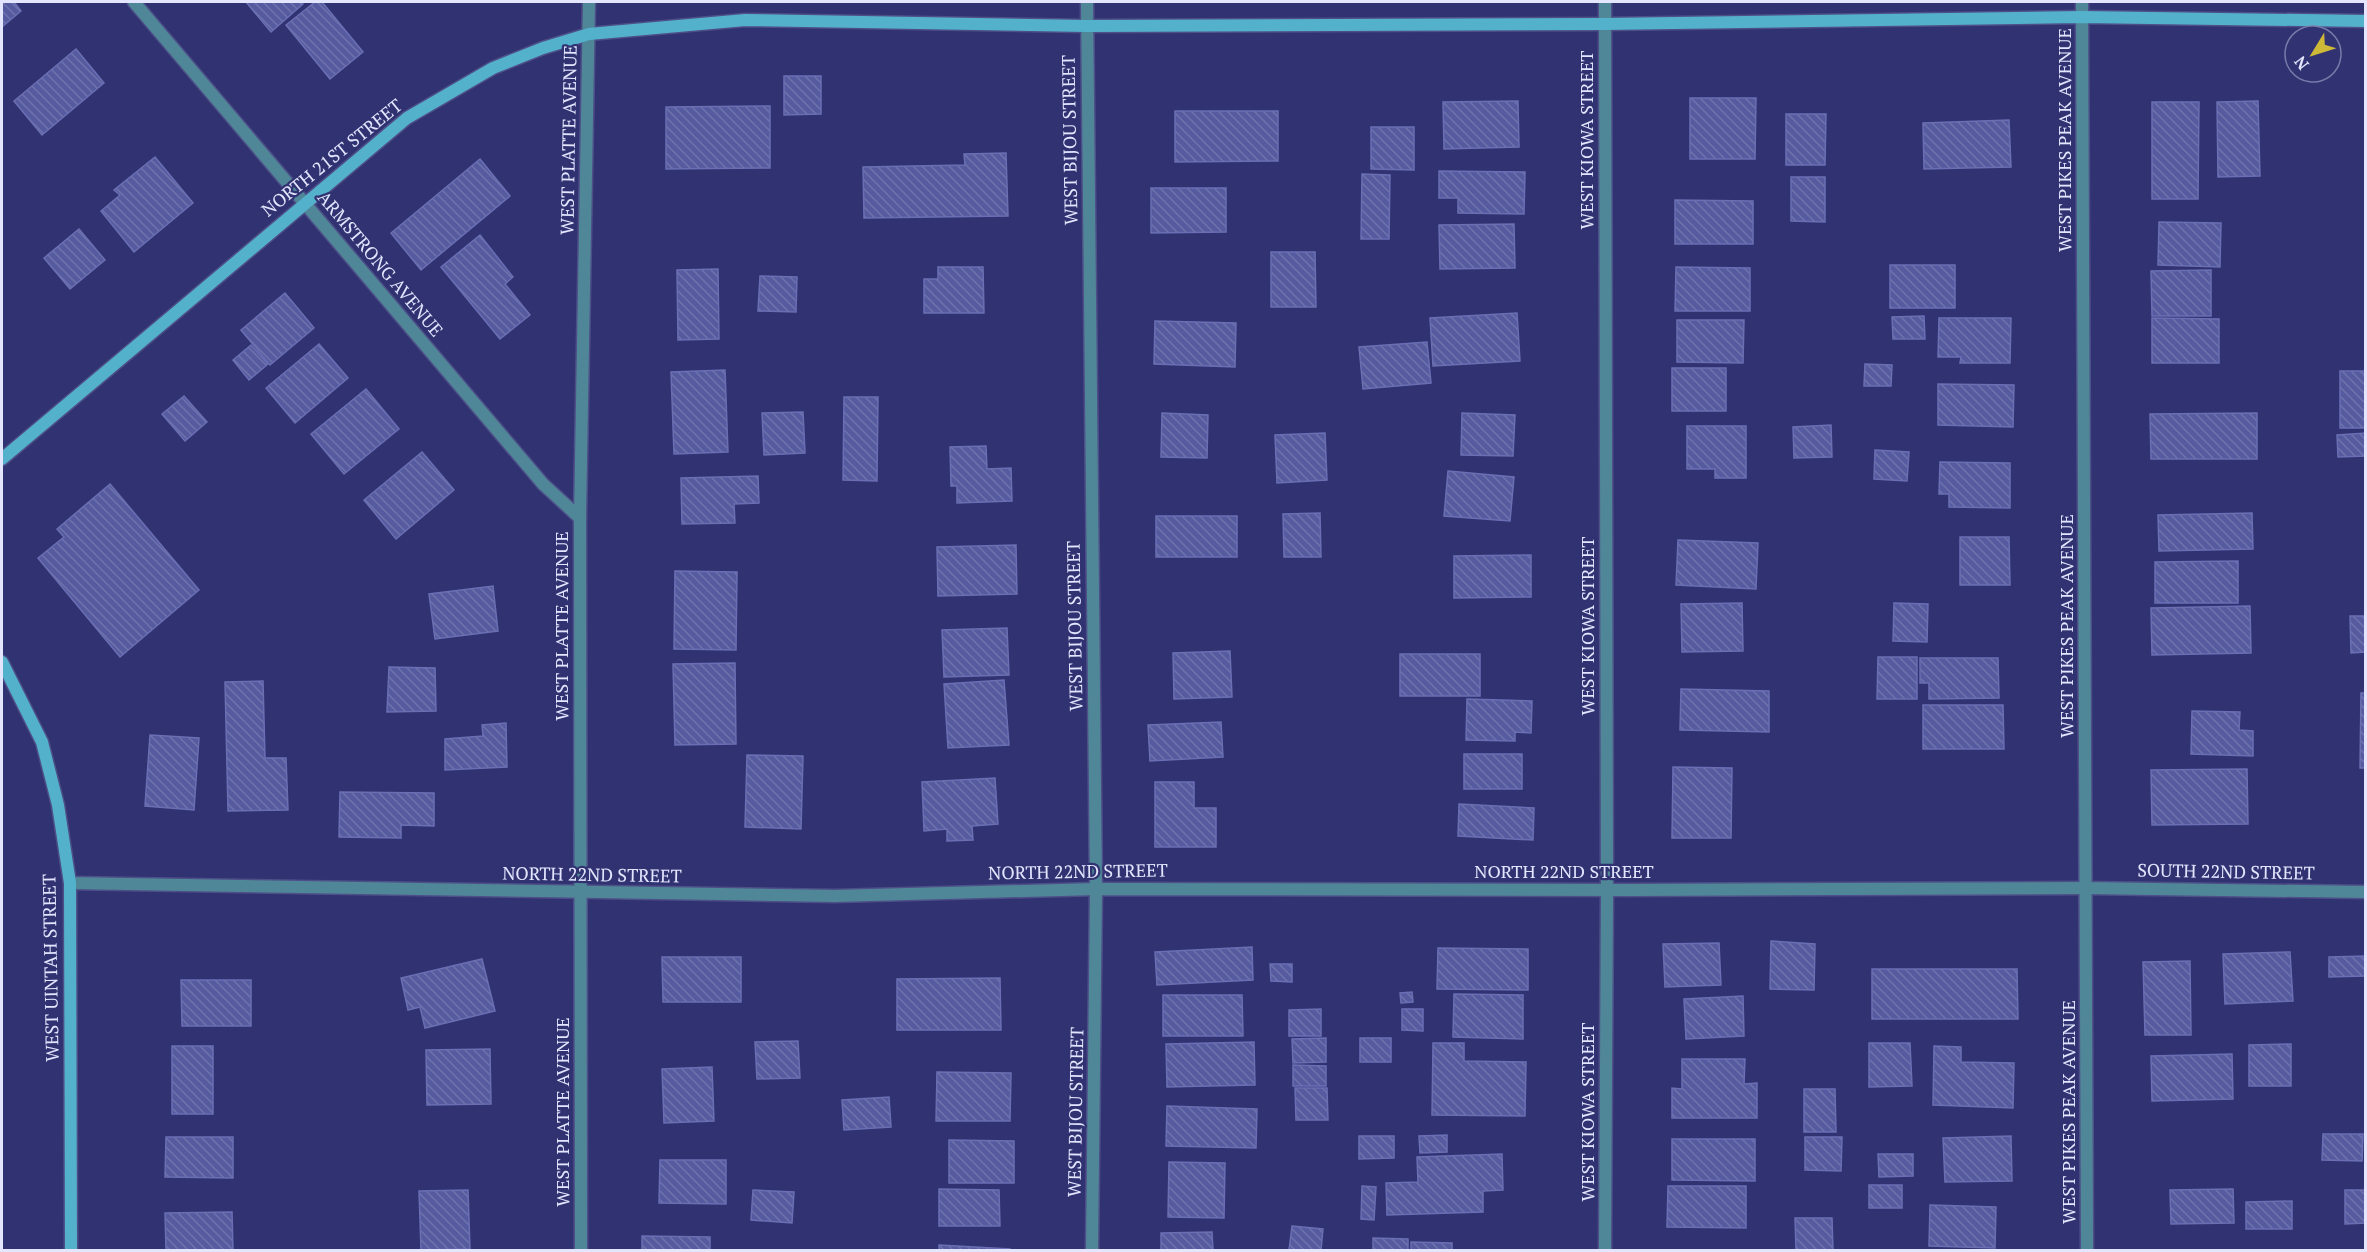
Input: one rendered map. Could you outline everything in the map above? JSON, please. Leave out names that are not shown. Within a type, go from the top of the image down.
[{"type":"main road","name":"NORTH 21ST STREET","points":[[2,459],[305,203],[417,112],[494,68],[543,48],[589,34],[745,20],[1087,26],[1604,24],[2082,17],[2366,21]]},
{"type":"main road","name":"WEST UINTAH STREET","points":[[2,662],[42,742],[58,805],[70,884],[71,1251]]},
{"type":"street","name":"ARMSTRONG AVENUE","points":[[134,2],[543,484],[580,518]]},
{"type":"street","name":"WEST PLATTE AVENUE","points":[[581,1251],[580,518],[589,2]]},
{"type":"street","name":"WEST BIJOU STREET","points":[[1087,2],[1096,889],[1092,1251]]},
{"type":"street","name":"WEST KIOWA STREET","points":[[1605,2],[1607,890],[1605,1251]]},
{"type":"street","name":"WEST PIKES PEAK AVENUE","points":[[2082,2],[2087,1251]]},
{"type":"street","name":"NORTH 22ND STREET","points":[[70,884],[835,896],[1096,889],[2086,888]]},
{"type":"street","name":"SOUTH 22ND STREET","points":[[2086,888],[2366,892]]},
{"type":"building","points":[[2,2],[14,2],[21,11],[2,27]]},
{"type":"building","points":[[246,2],[301,2],[303,4],[271,32]]},
{"type":"building","points":[[315,2],[322,2],[363,52],[330,79],[286,25]]},
{"type":"building","points":[[76,49],[104,83],[42,135],[14,101]]},
{"type":"building","points":[[784,76],[821,76],[821,114],[784,115]]},
{"type":"building","points":[[1690,98],[1756,98],[1755,159],[1690,159]]},
{"type":"building","points":[[1518,101],[1519,147],[1444,149],[1443,102]]},
{"type":"building","points":[[2258,101],[2260,176],[2218,177],[2217,102]]},
{"type":"building","points":[[2152,102],[2199,102],[2198,199],[2152,199]]},
{"type":"building","points":[[770,106],[770,168],[666,169],[666,107]]},
{"type":"building","points":[[1175,111],[1278,111],[1278,161],[1175,162]]},
{"type":"building","points":[[1786,114],[1826,114],[1825,165],[1786,165]]},
{"type":"building","points":[[2009,120],[2011,167],[1924,169],[1923,123]]},
{"type":"building","points":[[1371,127],[1414,127],[1414,170],[1371,169]]},
{"type":"building","points":[[1006,153],[1008,216],[864,218],[863,167],[965,165],[964,154]]},
{"type":"building","points":[[155,157],[193,203],[134,252],[101,211],[120,195],[114,190]]},
{"type":"building","points":[[480,159],[510,196],[421,270],[391,233]]},
{"type":"building","points":[[1439,171],[1525,172],[1524,214],[1458,213],[1458,198],[1439,198]]},
{"type":"building","points":[[1362,174],[1390,175],[1389,239],[1361,239]]},
{"type":"building","points":[[1791,177],[1825,177],[1825,222],[1791,221]]},
{"type":"building","points":[[1151,188],[1226,188],[1226,232],[1151,233]]},
{"type":"building","points":[[1675,200],[1753,201],[1753,244],[1675,244]]},
{"type":"building","points":[[2159,222],[2221,223],[2220,267],[2158,265]]},
{"type":"building","points":[[1514,224],[1515,268],[1440,269],[1439,225]]},
{"type":"building","points":[[79,229],[105,260],[70,289],[44,258]]},
{"type":"building","points":[[480,235],[513,277],[505,284],[530,315],[500,339],[441,267]]},
{"type":"building","points":[[1271,252],[1315,252],[1316,307],[1271,307]]},
{"type":"building","points":[[1890,265],[1955,265],[1955,308],[1890,308]]},
{"type":"building","points":[[938,267],[983,267],[984,313],[924,313],[924,279],[938,279]]},
{"type":"building","points":[[1676,267],[1750,268],[1750,311],[1675,311]]},
{"type":"building","points":[[718,269],[719,339],[678,340],[677,270]]},
{"type":"building","points":[[2211,270],[2211,316],[2152,316],[2151,271]]},
{"type":"building","points":[[760,276],[797,277],[796,312],[758,311]]},
{"type":"building","points":[[285,293],[314,328],[270,365],[241,330]]},
{"type":"building","points":[[1517,313],[1520,361],[1433,366],[1430,318]]},
{"type":"building","points":[[1924,316],[1925,339],[1893,339],[1892,317]]},
{"type":"building","points":[[1939,318],[2011,318],[2010,363],[1960,363],[1961,357],[1938,357]]},
{"type":"building","points":[[2152,318],[2219,319],[2219,363],[2152,363]]},
{"type":"building","points":[[1677,320],[1744,320],[1743,363],[1677,362]]},
{"type":"building","points":[[1155,321],[1236,323],[1235,367],[1154,364]]},
{"type":"building","points":[[1427,342],[1431,383],[1363,389],[1359,347]]},
{"type":"building","points":[[319,344],[348,378],[295,423],[266,388]]},
{"type":"building","points":[[251,345],[268,364],[249,380],[233,360]]},
{"type":"building","points":[[1865,364],[1892,365],[1891,386],[1864,386]]},
{"type":"building","points":[[1672,368],[1726,368],[1726,411],[1672,411]]},
{"type":"building","points":[[725,370],[728,452],[674,454],[671,372]]},
{"type":"building","points":[[2340,371],[2366,371],[2366,428],[2340,428]]},
{"type":"building","points":[[1938,384],[2014,385],[2013,427],[1938,425]]},
{"type":"building","points":[[366,389],[399,429],[344,474],[311,434]]},
{"type":"building","points":[[184,396],[207,422],[185,441],[162,414]]},
{"type":"building","points":[[844,397],[878,397],[877,481],[843,480]]},
{"type":"building","points":[[803,412],[805,453],[764,455],[762,413]]},
{"type":"building","points":[[1162,413],[1208,415],[1207,458],[1161,457]]},
{"type":"building","points":[[1462,413],[1515,415],[1513,456],[1461,455]]},
{"type":"building","points":[[2257,413],[2257,459],[2151,459],[2150,414]]},
{"type":"building","points":[[1831,425],[1832,457],[1794,458],[1793,427]]},
{"type":"building","points":[[1687,426],[1746,426],[1746,478],[1715,478],[1715,469],[1687,469]]},
{"type":"building","points":[[1325,433],[1327,480],[1277,483],[1275,435]]},
{"type":"building","points":[[2366,433],[2366,456],[2338,457],[2337,435]]},
{"type":"building","points":[[986,446],[987,469],[1011,468],[1012,501],[957,503],[957,486],[951,486],[950,447]]},
{"type":"building","points":[[1875,450],[1909,452],[1907,481],[1874,479]]},
{"type":"building","points":[[422,452],[454,490],[396,539],[364,500]]},
{"type":"building","points":[[1940,462],[2010,463],[2010,508],[1949,507],[1949,494],[1939,494]]},
{"type":"building","points":[[1448,471],[1514,477],[1510,521],[1444,516]]},
{"type":"building","points":[[758,476],[759,503],[734,504],[735,523],[682,524],[681,478]]},
{"type":"building","points":[[110,484],[199,590],[120,657],[38,558],[64,537],[57,529]]},
{"type":"building","points":[[1320,513],[1321,557],[1284,557],[1283,514]]},
{"type":"building","points":[[2252,513],[2253,549],[2159,551],[2158,515]]},
{"type":"building","points":[[1156,516],[1237,516],[1237,557],[1156,557]]},
{"type":"building","points":[[1960,537],[2009,537],[2010,585],[1960,585]]},
{"type":"building","points":[[1678,540],[1758,543],[1756,589],[1676,585]]},
{"type":"building","points":[[1016,545],[1017,594],[938,596],[937,547]]},
{"type":"building","points":[[1531,555],[1531,597],[1454,598],[1454,556]]},
{"type":"building","points":[[2238,561],[2238,603],[2155,603],[2155,562]]},
{"type":"building","points":[[675,571],[737,572],[736,650],[674,649]]},
{"type":"building","points":[[493,586],[498,631],[435,639],[429,594]]},
{"type":"building","points":[[1742,603],[1743,651],[1682,652],[1681,604]]},
{"type":"building","points":[[1894,603],[1928,604],[1927,642],[1893,641]]},
{"type":"building","points":[[2250,606],[2251,653],[2152,655],[2151,608]]},
{"type":"building","points":[[2350,616],[2366,616],[2366,652],[2351,653]]},
{"type":"building","points":[[1007,628],[1009,675],[944,677],[942,630]]},
{"type":"building","points":[[1230,651],[1232,697],[1174,699],[1173,653]]},
{"type":"building","points":[[1400,654],[1480,654],[1480,696],[1400,696]]},
{"type":"building","points":[[1878,657],[1917,657],[1917,699],[1877,699]]},
{"type":"building","points":[[1920,658],[1998,658],[1999,698],[1929,699],[1929,683],[1920,683]]},
{"type":"building","points":[[735,663],[736,744],[675,745],[673,664]]},
{"type":"building","points":[[389,667],[435,668],[436,711],[387,712]]},
{"type":"building","points":[[1004,680],[1009,745],[948,748],[944,684]]},
{"type":"building","points":[[263,681],[265,758],[286,758],[288,810],[228,811],[225,682]]},
{"type":"building","points":[[1681,689],[1769,691],[1769,732],[1680,730]]},
{"type":"building","points":[[2361,693],[2366,693],[2366,768],[2360,768]]},
{"type":"building","points":[[1467,699],[1532,701],[1531,733],[1515,732],[1515,741],[1466,740]]},
{"type":"building","points":[[1923,705],[2003,705],[2004,749],[1923,749]]},
{"type":"building","points":[[2192,711],[2240,712],[2239,730],[2253,731],[2253,756],[2191,754]]},
{"type":"building","points":[[1221,722],[1223,757],[1150,761],[1148,725]]},
{"type":"building","points":[[506,723],[507,767],[445,770],[445,739],[483,736],[482,725]]},
{"type":"building","points":[[150,735],[199,738],[194,810],[145,806]]},
{"type":"building","points":[[1464,754],[1522,754],[1522,789],[1464,789]]},
{"type":"building","points":[[747,755],[803,756],[801,829],[745,827]]},
{"type":"building","points":[[1673,767],[1732,768],[1731,838],[1672,838]]},
{"type":"building","points":[[2247,769],[2248,824],[2152,825],[2151,770]]},
{"type":"building","points":[[995,778],[998,824],[972,826],[973,840],[947,841],[947,829],[924,831],[922,782]]},
{"type":"building","points":[[1155,782],[1194,782],[1194,808],[1216,808],[1216,847],[1155,847]]},
{"type":"building","points":[[340,792],[434,793],[434,826],[401,825],[401,838],[339,837]]},
{"type":"building","points":[[1459,804],[1534,808],[1533,840],[1458,836]]},
{"type":"building","points":[[1771,941],[1815,944],[1814,990],[1770,989]]},
{"type":"building","points":[[1719,943],[1721,985],[1665,987],[1663,944]]},
{"type":"building","points":[[1252,947],[1253,980],[1157,985],[1155,952]]},
{"type":"building","points":[[1438,948],[1528,949],[1528,990],[1437,989]]},
{"type":"building","points":[[2290,952],[2293,1001],[2225,1004],[2223,954]]},
{"type":"building","points":[[2366,956],[2366,976],[2329,977],[2329,957]]},
{"type":"building","points":[[662,957],[741,957],[741,1002],[663,1002]]},
{"type":"building","points":[[482,959],[495,1011],[425,1028],[420,1007],[408,1010],[401,978]]},
{"type":"building","points":[[2190,961],[2191,1035],[2145,1035],[2143,962]]},
{"type":"building","points":[[1270,964],[1292,964],[1292,982],[1271,981]]},
{"type":"building","points":[[1872,969],[2017,969],[2018,1019],[1872,1019]]},
{"type":"building","points":[[1000,978],[1001,1030],[897,1030],[897,979]]},
{"type":"building","points":[[181,980],[251,980],[251,1026],[182,1026]]},
{"type":"building","points":[[1412,992],[1413,1002],[1401,1003],[1400,993]]},
{"type":"building","points":[[1454,994],[1523,995],[1523,1039],[1453,1037]]},
{"type":"building","points":[[1163,995],[1242,995],[1243,1036],[1163,1036]]},
{"type":"building","points":[[1743,996],[1744,1036],[1686,1039],[1684,999]]},
{"type":"building","points":[[1321,1009],[1321,1036],[1289,1036],[1289,1010]]},
{"type":"building","points":[[1402,1009],[1423,1009],[1423,1031],[1402,1030]]},
{"type":"building","points":[[1326,1038],[1326,1062],[1293,1063],[1292,1039]]},
{"type":"building","points":[[1360,1038],[1391,1038],[1391,1062],[1360,1062]]},
{"type":"building","points":[[798,1041],[800,1078],[757,1079],[755,1042]]},
{"type":"building","points":[[1254,1042],[1255,1085],[1167,1087],[1166,1044]]},
{"type":"building","points":[[1433,1043],[1464,1043],[1464,1061],[1526,1062],[1525,1116],[1432,1115]]},
{"type":"building","points":[[1869,1043],[1910,1043],[1912,1086],[1869,1087]]},
{"type":"building","points":[[2291,1044],[2291,1086],[2249,1086],[2249,1045]]},
{"type":"building","points":[[172,1046],[213,1046],[213,1114],[172,1114]]},
{"type":"building","points":[[1934,1046],[1961,1047],[1961,1062],[2014,1063],[2013,1108],[1933,1105]]},
{"type":"building","points":[[490,1049],[491,1104],[427,1105],[426,1050]]},
{"type":"building","points":[[2232,1054],[2233,1099],[2152,1101],[2151,1056]]},
{"type":"building","points":[[1682,1059],[1745,1059],[1744,1084],[1757,1083],[1757,1118],[1672,1118],[1672,1088],[1682,1089]]},
{"type":"building","points":[[1293,1065],[1326,1066],[1326,1086],[1293,1086]]},
{"type":"building","points":[[712,1067],[714,1121],[664,1123],[662,1069]]},
{"type":"building","points":[[937,1072],[1011,1073],[1010,1121],[936,1121]]},
{"type":"building","points":[[1295,1088],[1327,1088],[1328,1120],[1296,1120]]},
{"type":"building","points":[[1804,1089],[1835,1089],[1836,1132],[1804,1132]]},
{"type":"building","points":[[889,1097],[891,1127],[844,1130],[842,1100]]},
{"type":"building","points":[[1167,1106],[1257,1109],[1256,1148],[1166,1146]]},
{"type":"building","points":[[2323,1134],[2363,1134],[2362,1161],[2322,1160]]},
{"type":"building","points":[[1447,1135],[1447,1152],[1420,1153],[1419,1136]]},
{"type":"building","points":[[1359,1136],[1394,1136],[1394,1158],[1359,1159]]},
{"type":"building","points":[[2011,1136],[2012,1181],[1945,1182],[1943,1138]]},
{"type":"building","points":[[166,1137],[233,1137],[233,1178],[165,1177]]},
{"type":"building","points":[[1805,1137],[1842,1137],[1841,1171],[1805,1170]]},
{"type":"building","points":[[1672,1139],[1755,1139],[1755,1181],[1672,1180]]},
{"type":"building","points":[[949,1140],[1014,1141],[1014,1183],[949,1183]]},
{"type":"building","points":[[1502,1154],[1503,1190],[1483,1191],[1483,1212],[1387,1215],[1386,1183],[1418,1182],[1417,1157]]},
{"type":"building","points":[[1878,1154],[1913,1154],[1913,1176],[1879,1177]]},
{"type":"building","points":[[660,1160],[726,1160],[726,1204],[659,1203]]},
{"type":"building","points":[[1169,1162],[1225,1163],[1224,1218],[1168,1217]]},
{"type":"building","points":[[1869,1185],[1902,1185],[1902,1208],[1869,1208]]},
{"type":"building","points":[[1362,1186],[1376,1187],[1374,1220],[1361,1219]]},
{"type":"building","points":[[1668,1186],[1746,1186],[1746,1228],[1667,1227]]},
{"type":"building","points":[[939,1189],[999,1190],[1000,1226],[939,1226]]},
{"type":"building","points":[[2233,1189],[2234,1223],[2171,1224],[2170,1190]]},
{"type":"building","points":[[468,1190],[470,1249],[421,1250],[419,1191]]},
{"type":"building","points":[[753,1190],[794,1192],[792,1223],[751,1220]]},
{"type":"building","points":[[2345,1190],[2366,1190],[2366,1223],[2345,1224]]},
{"type":"building","points":[[2292,1201],[2292,1229],[2246,1229],[2246,1202]]},
{"type":"building","points":[[1930,1205],[1996,1207],[1995,1248],[1929,1246]]},
{"type":"building","points":[[232,1212],[233,1250],[166,1250],[165,1213]]},
{"type":"building","points":[[1795,1218],[1832,1218],[1833,1250],[1796,1250]]},
{"type":"building","points":[[1292,1226],[1323,1229],[1321,1250],[1289,1250]]},
{"type":"building","points":[[1212,1232],[1213,1250],[1161,1250],[1161,1233]]},
{"type":"building","points":[[642,1236],[710,1237],[710,1250],[642,1250]]},
{"type":"building","points":[[1373,1238],[1408,1239],[1408,1250],[1373,1250]]},
{"type":"building","points":[[1411,1242],[1452,1243],[1452,1250],[1411,1250]]},
{"type":"building","points":[[939,1245],[1010,1249],[1010,1250],[939,1250]]}]
